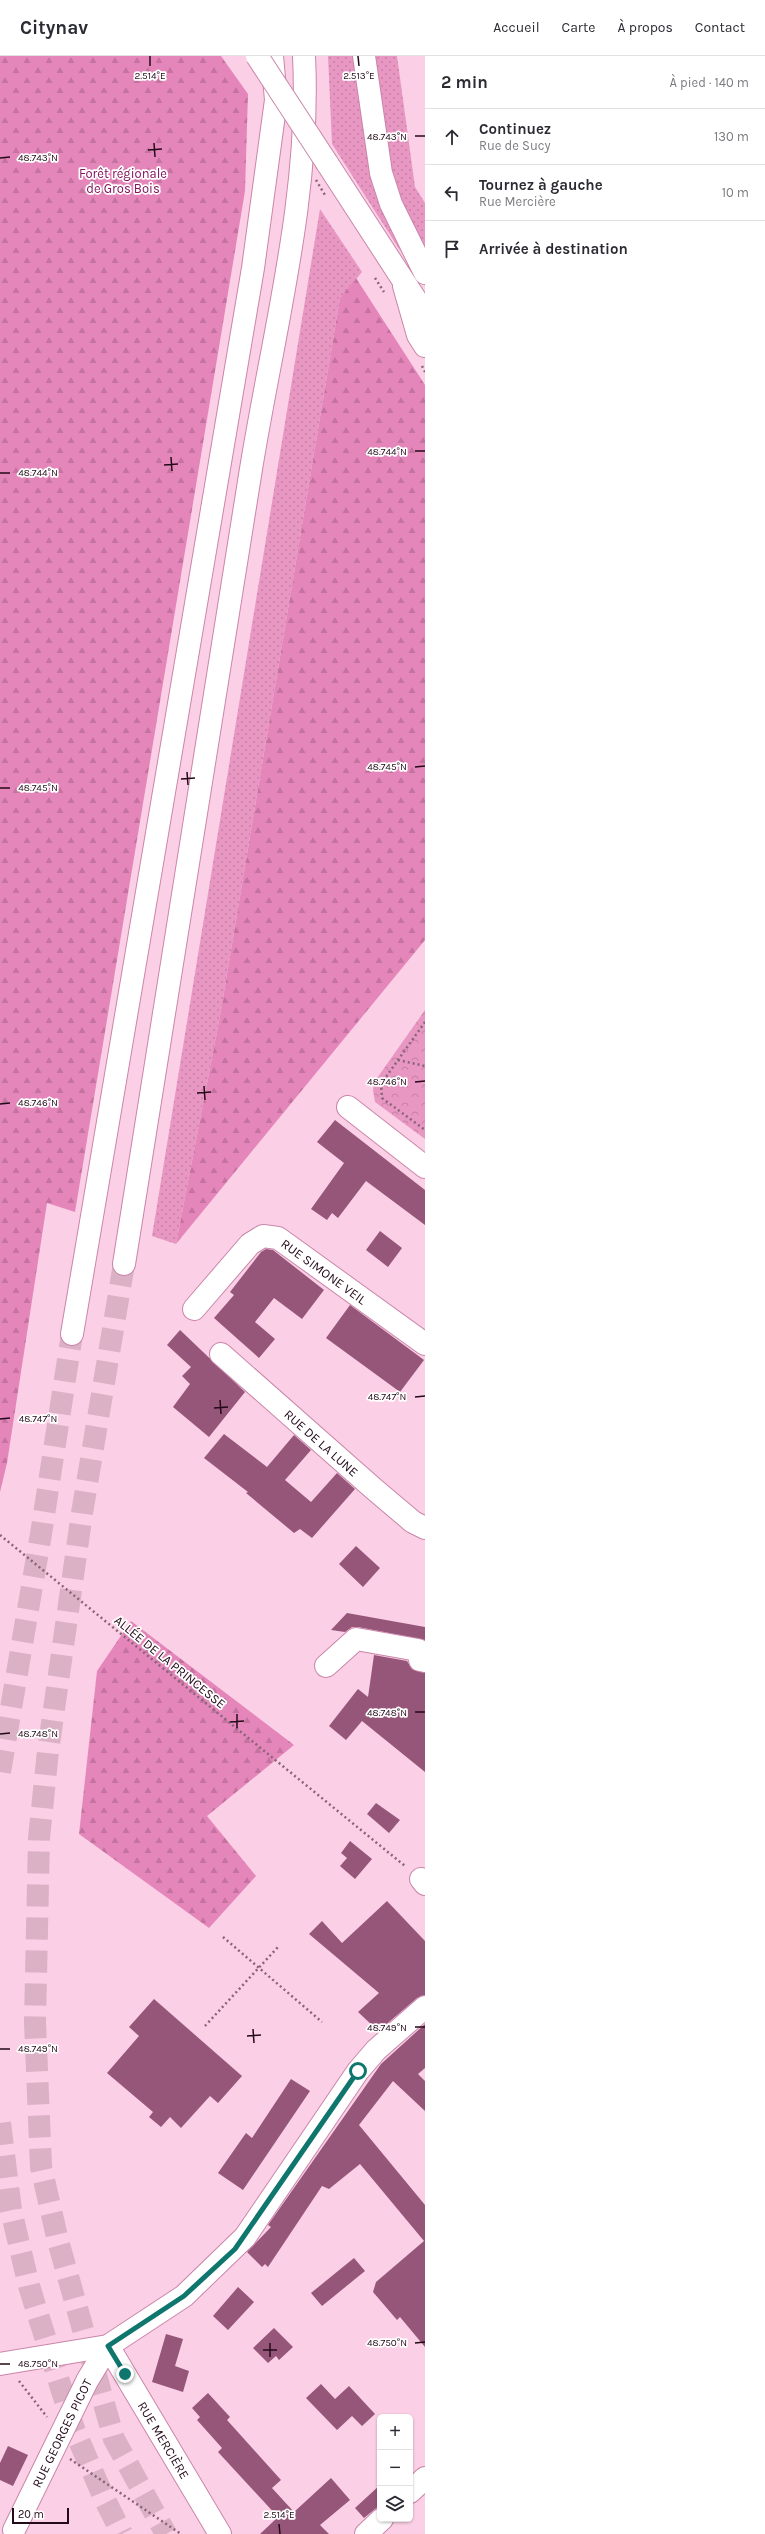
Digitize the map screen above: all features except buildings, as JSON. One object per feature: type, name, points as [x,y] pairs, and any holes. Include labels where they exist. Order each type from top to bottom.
[{"type":"main road","points":[[257,56],[425,314]]},
{"type":"main road","points":[[72,1334],[254,268],[276,100],[272,56]]},
{"type":"main road","points":[[124,1264],[251,468],[277,326],[301,175],[304,56]]},
{"type":"main road","points":[[364,56],[382,173],[391,204],[425,273]]},
{"type":"main road","points":[[402,279],[418,335],[421,352]]},
{"type":"main road","points":[[348,1107],[425,1167]]},
{"type":"main road","name":"RUE SIMONE VEIL","points":[[194,1309],[250,1244],[263,1236],[278,1238],[425,1344]]},
{"type":"main road","name":"RUE DE LA LUNE","points":[[221,1354],[380,1494],[413,1522],[425,1528]]},
{"type":"main road","points":[[326,1666],[356,1639],[418,1650],[420,1660],[425,1661]]},
{"type":"main road","points":[[8,2363],[108,2346],[184,2296],[235,2249],[358,2071],[376,2050],[425,2007]]},
{"type":"main road","name":"RUE GEORGES PICOT","points":[[11,2530],[87,2381],[108,2346]]},
{"type":"main road","name":"RUE MERCIÈRE","points":[[108,2346],[220,2534]]},
{"type":"main road","points":[[413,2489],[425,2478]]},
{"type":"main road","points":[[366,2534],[379,2522]]},
{"type":"path","points":[[325,195],[329,202]]},
{"type":"path","points":[[374,276],[386,296]]},
{"type":"path","points":[[421,352],[425,372]]},
{"type":"path","points":[[425,1022],[381,1084],[382,1098],[425,1130]]},
{"type":"path","points":[[398,1060],[425,1066]]},
{"type":"path","name":"ALLÉE DE LA PRINCESSE","points":[[0,1535],[423,1881]]},
{"type":"path","points":[[223,1937],[322,2022]]},
{"type":"path","points":[[205,2026],[278,1947]]},
{"type":"path","points":[[8,2363],[57,2442],[181,2534]]},
{"type":"green space","name":"Forêt régionale de Gros Bois","points":[[0,56],[221,56],[248,94],[245,191],[75,1212],[47,1203],[7,1463],[0,1492]]},
{"type":"green space","points":[[328,56],[353,56],[363,127],[376,188],[401,252],[332,144]]},
{"type":"green space","points":[[375,56],[397,56],[415,187],[425,203],[425,259],[393,186]]},
{"type":"green space","points":[[320,209],[362,272],[340,298],[220,1016],[176,1244],[152,1236]]},
{"type":"green space","points":[[356,278],[425,385],[425,940],[176,1244],[220,1016],[340,298]]},
{"type":"green space","points":[[425,1010],[425,1139],[375,1102],[373,1090],[375,1081]]},
{"type":"green space","points":[[131,1621],[294,1745],[207,1816],[256,1876],[209,1928],[79,1834],[97,1671]]},
{"type":"tunnel","points":[[124,1264],[82,1513],[48,1751],[39,1838],[35,2022],[41,2167],[58,2241],[114,2439],[166,2534]]},
{"type":"tunnel","points":[[0,1772],[41,1534],[72,1334]]},
{"type":"tunnel","points":[[0,2123],[11,2210],[29,2286],[74,2429],[104,2498],[122,2534]]},
{"type":"route","points":[[125,2374],[108,2346],[184,2296],[210,2274],[235,2249],[245,2237],[358,2071]]}]
